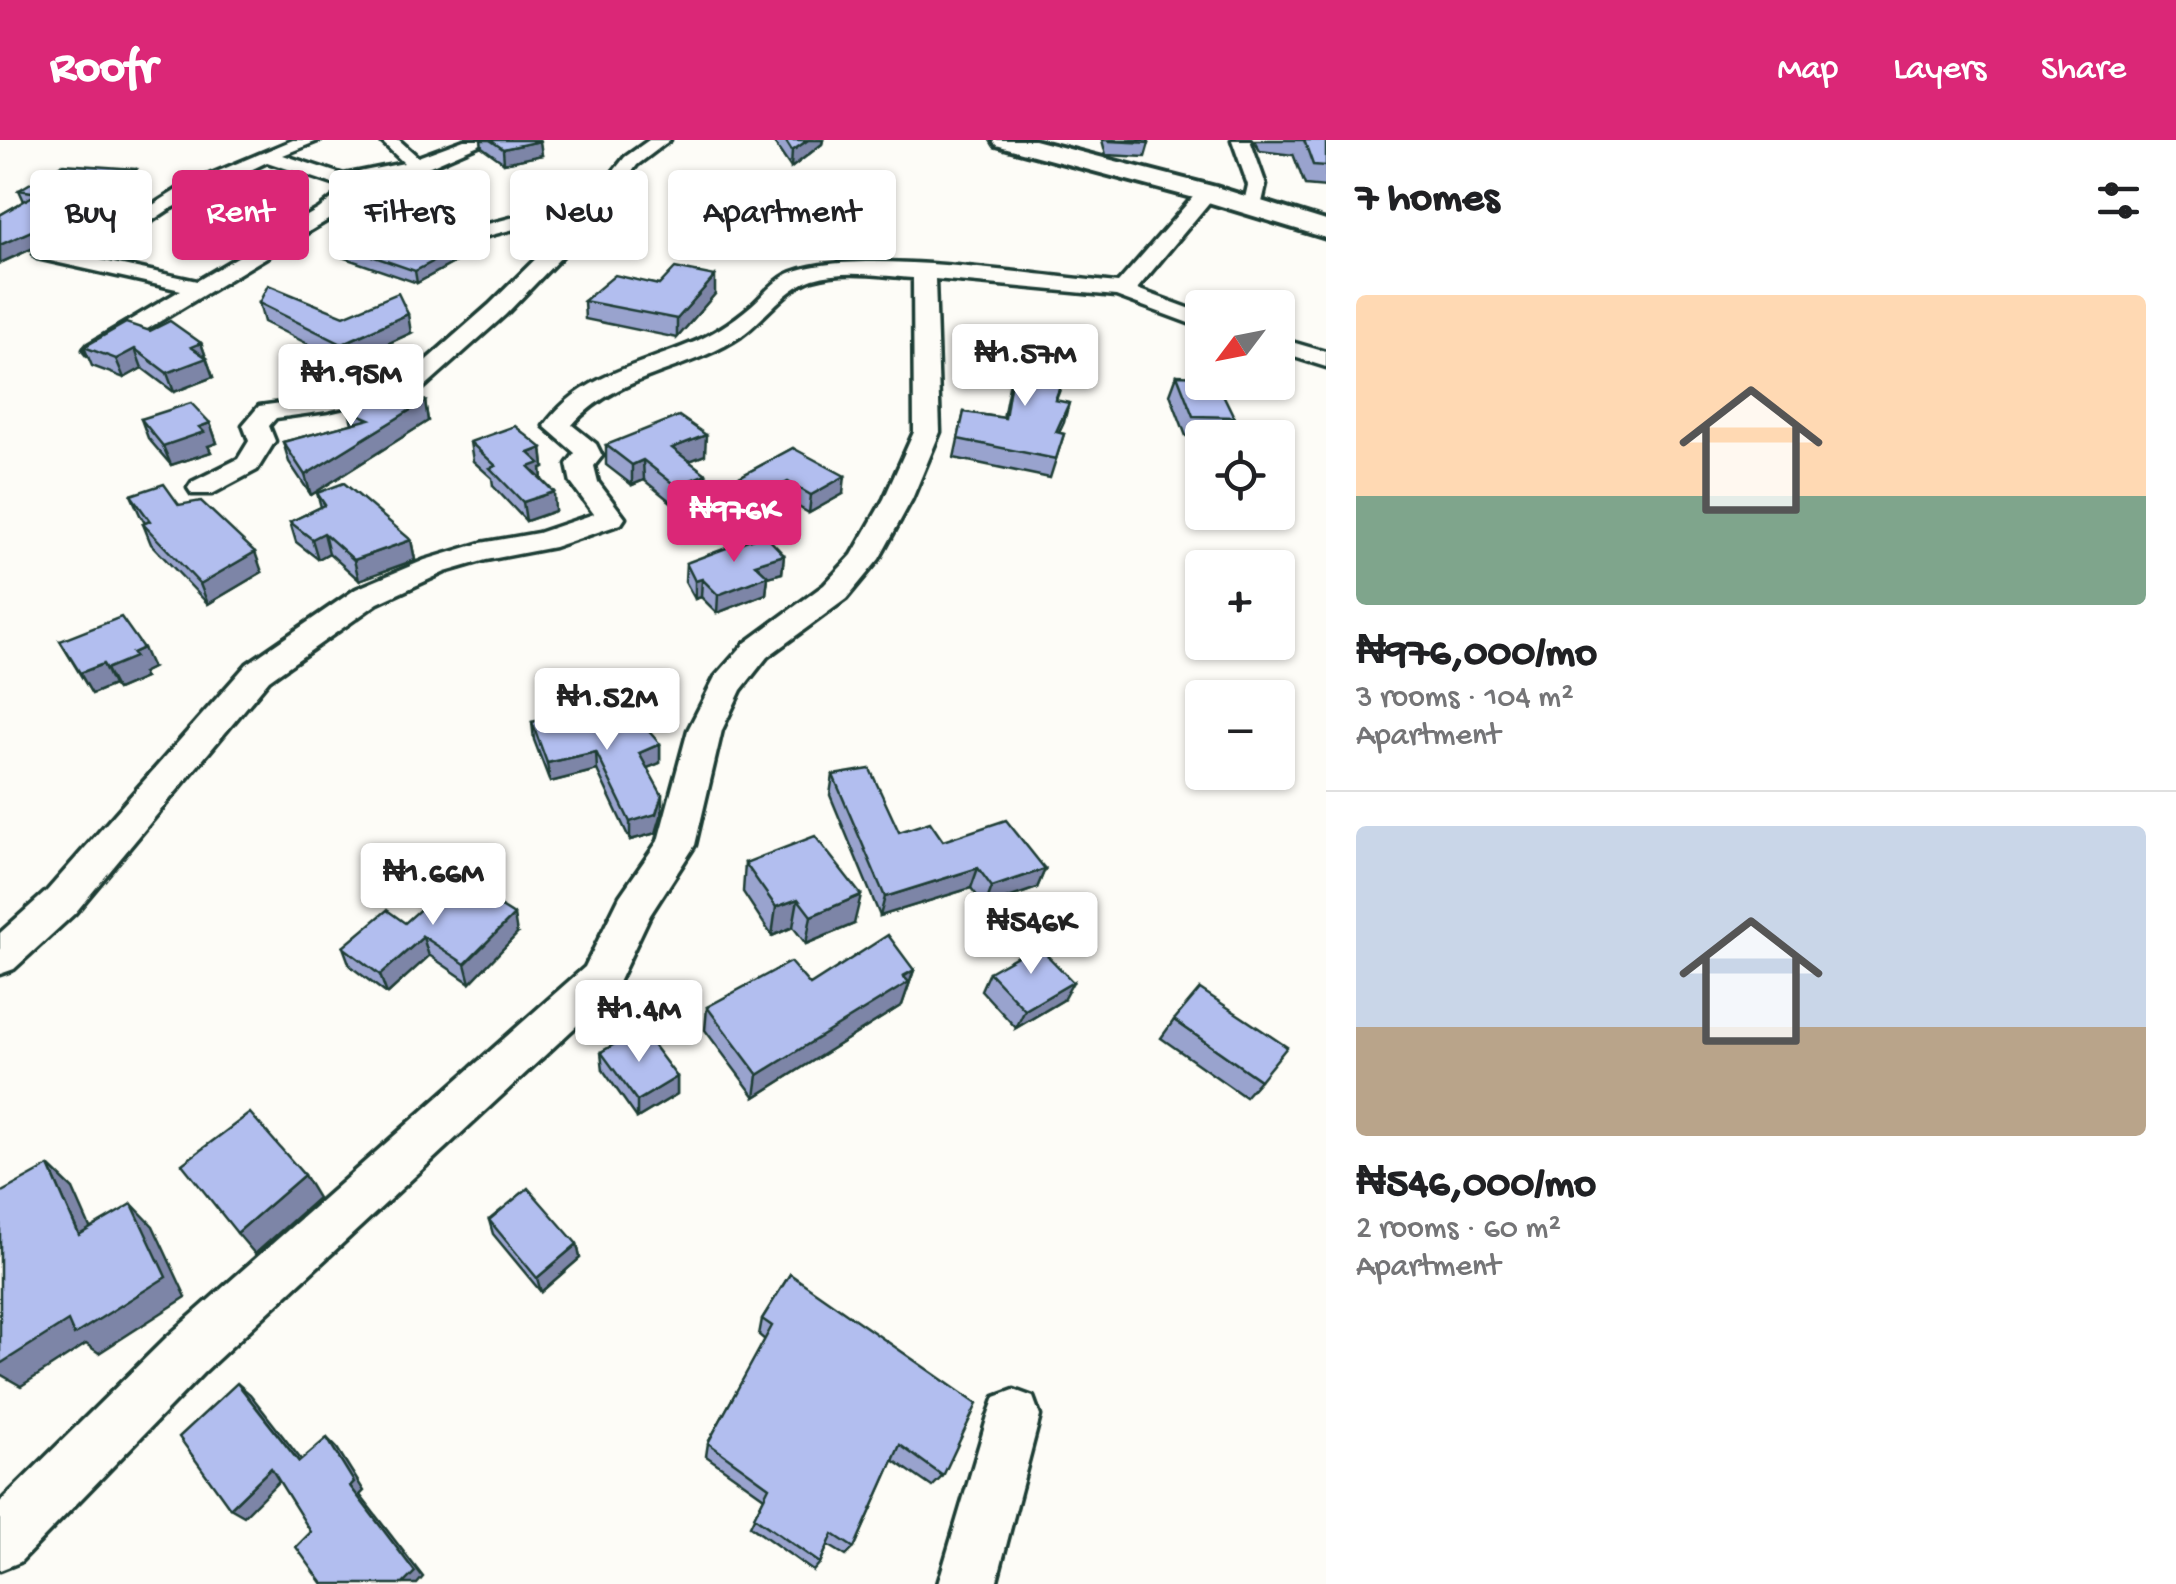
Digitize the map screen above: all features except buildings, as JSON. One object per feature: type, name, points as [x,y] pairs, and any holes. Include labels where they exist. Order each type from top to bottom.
[{"type":"main road","points":[[1005,140],[1207,193],[1326,230]]},
{"type":"street","points":[[79,262],[152,210],[311,140]]},
{"type":"street","points":[[390,140],[416,164]]},
{"type":"street","points":[[408,170],[481,140]]},
{"type":"street","points":[[626,170],[631,161],[660,140]]},
{"type":"street","points":[[1241,140],[1256,185],[1254,207]]},
{"type":"street","points":[[268,156],[329,176]]},
{"type":"street","points":[[1119,290],[1126,288],[1207,193]]},
{"type":"street","points":[[96,350],[329,211]]},
{"type":"street","points":[[70,260],[202,288]]},
{"type":"street","points":[[202,488],[248,464],[262,442],[256,425],[268,411],[326,404],[413,384],[546,260]]},
{"type":"street","points":[[0,957],[61,902],[258,672],[368,596],[418,573],[480,552],[544,541],[611,518],[585,483],[580,464],[588,456],[587,450],[556,426],[580,400],[611,378],[722,339],[802,275],[820,269],[924,272],[1119,290],[1185,315]]},
{"type":"street","points":[[0,1542],[185,1355],[600,979],[634,907],[676,845],[705,730],[726,685],[756,650],[835,592],[864,559],[898,499],[927,432],[924,272]]},
{"type":"street","points":[[1295,350],[1326,360]]},
{"type":"street","points":[[968,1584],[1014,1416]]}]
